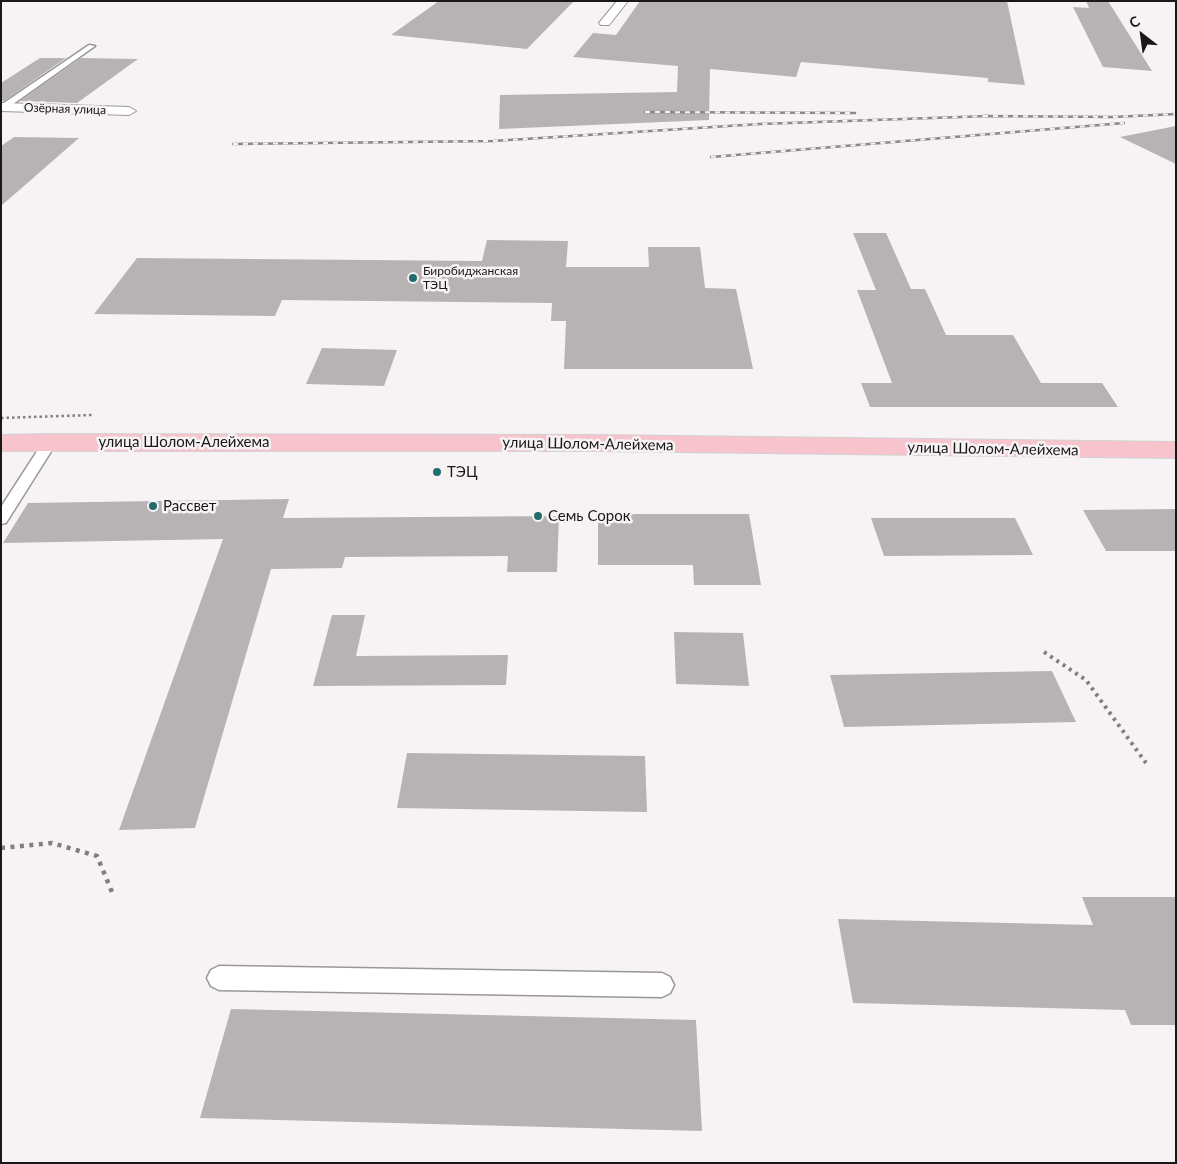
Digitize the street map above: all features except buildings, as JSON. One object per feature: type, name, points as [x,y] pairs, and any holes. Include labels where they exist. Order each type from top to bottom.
[{"type":"main road","name":"улица Шолом-Алейхема","points":[[1,444],[50,442],[595,443],[1176,450]]},
{"type":"street","points":[[605,23],[623,1]]},
{"type":"street","name":"Озёрная улица","points":[[4,108],[129,111]]},
{"type":"lane","points":[[4,108],[91,46]]},
{"type":"lane","points":[[1,519],[50,442]]},
{"type":"lane","points":[[219,978],[662,985]]},
{"type":"path","points":[[1,418],[92,415]]},
{"type":"path","points":[[1044,652],[1086,680],[1146,763]]},
{"type":"path","points":[[1,848],[52,844],[97,856],[114,897]]},
{"type":"railway","points":[[645,112],[855,113]]},
{"type":"railway","points":[[988,116],[1113,117],[1176,114]]},
{"type":"railway","points":[[983,116],[988,116]]},
{"type":"railway","points":[[233,144],[493,141],[760,124],[988,116]]},
{"type":"railway","points":[[711,157],[1124,123]]},
{"type":"place","name":"Биробиджанская ТЭЦ","points":[[413,278]]},
{"type":"place","name":"ТЭЦ","points":[[437,472]]},
{"type":"place","name":"Рассвет","points":[[153,506]]},
{"type":"place","name":"Семь Сорок","points":[[538,516]]}]
